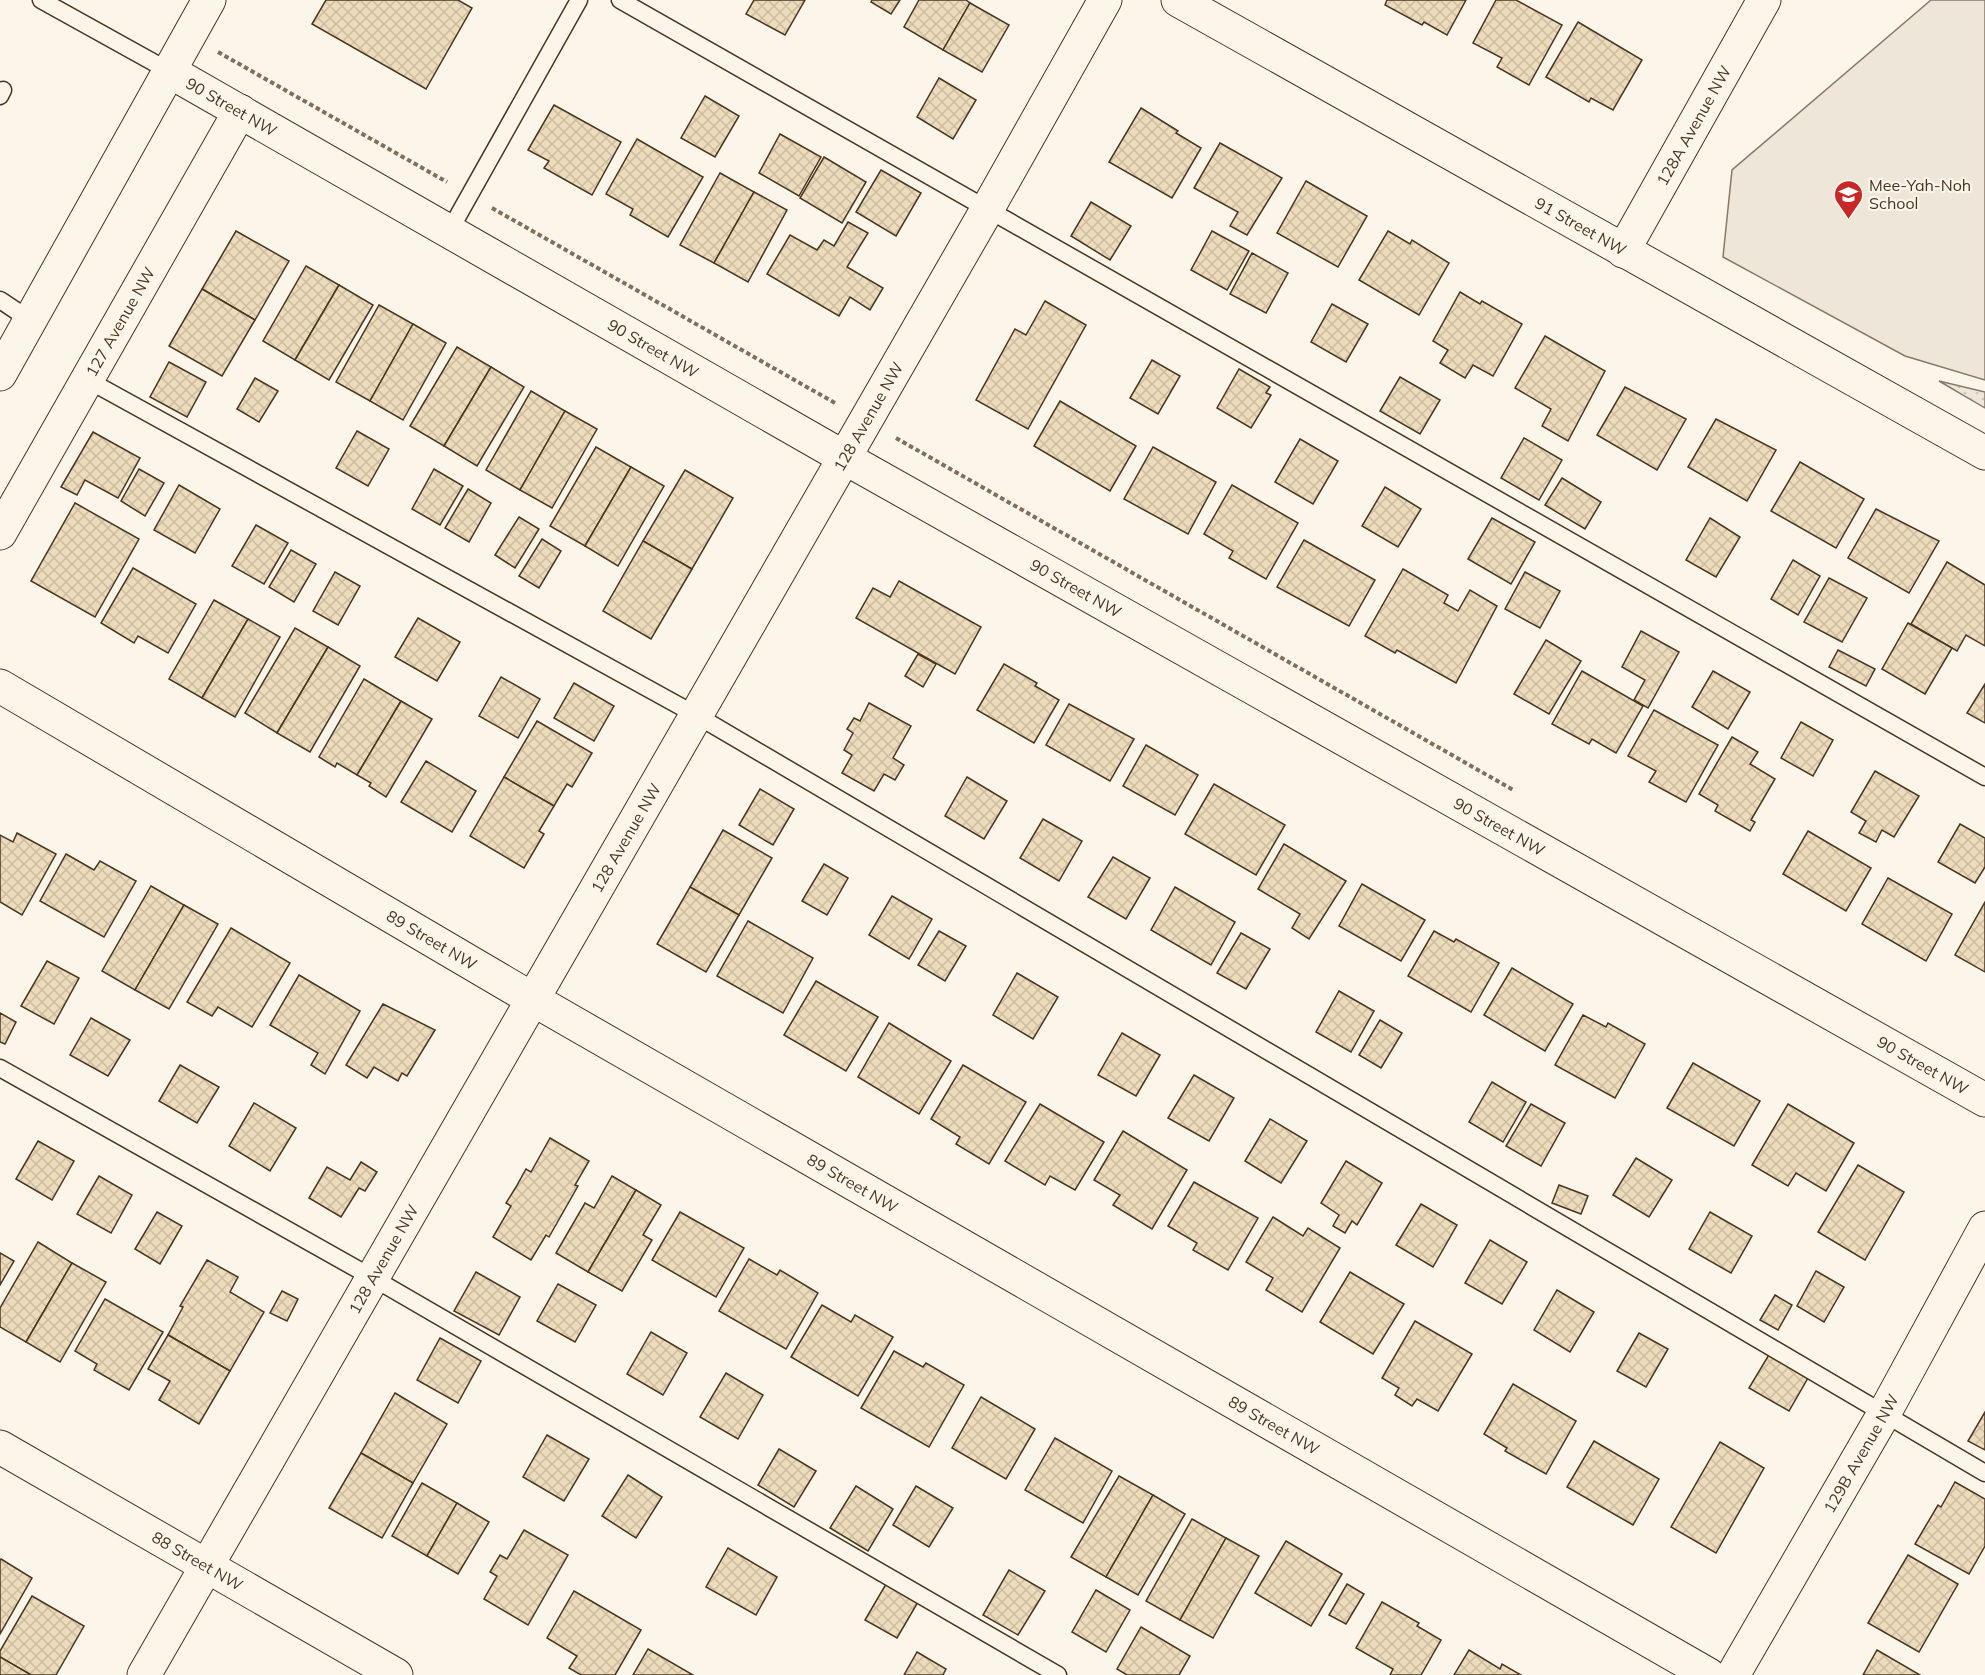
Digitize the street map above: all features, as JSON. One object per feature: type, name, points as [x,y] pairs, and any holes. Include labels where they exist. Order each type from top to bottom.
[{"type":"street","points":[[0,374],[209,0]]},
{"type":"street","name":"128 Avenue NW","points":[[144,1675],[845,458],[1105,0]]},
{"type":"street","name":"91 Street NW","points":[[1178,0],[1985,453]]},
{"type":"street","name":"128A Avenue NW","points":[[1623,251],[1764,0]]},
{"type":"street","name":"90 Street NW","points":[[169,71],[845,458],[1985,1100]]},
{"type":"street","name":"127 Avenue NW","points":[[0,533],[240,111]]},
{"type":"street","name":"89 Street NW","points":[[0,686],[534,1000],[1709,1675]]},
{"type":"street","name":"129B Avenue NW","points":[[1733,1675],[1885,1412],[1985,1227]]},
{"type":"street","name":"88 Street NW","points":[[0,1447],[396,1675]]},
{"type":"lane","points":[[41,0],[169,71]]},
{"type":"lane","points":[[450,230],[579,0]]},
{"type":"lane","points":[[620,0],[1985,777]]},
{"type":"lane","points":[[0,300],[30,320]]},
{"type":"lane","points":[[86,379],[696,715],[1885,1412],[1985,1473]]},
{"type":"lane","points":[[0,1068],[373,1278],[1058,1675]]},
{"type":"path","points":[[212,48],[1519,793]]},
{"type":"shaded area","name":"Mee-Yah-Noh School","points":[[1931,0],[1985,0],[1985,380],[1905,356],[1723,257],[1732,170]]},
{"type":"shaded area","points":[[1939,381],[1985,392],[1985,408]]},
{"type":"building","points":[[326,0],[458,0],[472,8],[426,89],[312,24]]},
{"type":"building","points":[[754,0],[805,0],[785,35],[746,14]]},
{"type":"building","points":[[872,0],[900,0],[891,14],[871,2]]},
{"type":"building","points":[[919,0],[966,0],[970,3],[943,50],[904,27]]},
{"type":"building","points":[[1387,0],[1466,0],[1447,35],[1424,22],[1422,25],[1385,5]]},
{"type":"building","points":[[1496,0],[1516,0],[1562,25],[1529,85],[1497,67],[1502,58],[1473,43]]},
{"type":"building","points":[[970,3],[1009,25],[982,72],[943,50]]},
{"type":"building","points":[[1578,22],[1642,60],[1613,110],[1591,98],[1589,102],[1546,77]]},
{"type":"building","points":[[939,78],[976,100],[953,139],[917,117]]},
{"type":"building","points":[[705,96],[739,116],[715,157],[681,138]]},
{"type":"building","points":[[554,105],[621,142],[592,195],[544,168],[549,161],[528,150]]},
{"type":"building","points":[[1141,108],[1201,148],[1172,198],[1109,162]]},
{"type":"building","points":[[780,134],[821,157],[799,196],[759,173]]},
{"type":"building","points":[[637,139],[703,177],[668,237],[630,215],[633,209],[606,194]]},
{"type":"building","points":[[1220,143],[1282,178],[1247,235],[1230,226],[1238,212],[1194,188]]},
{"type":"building","points":[[824,157],[866,182],[842,223],[800,198]]},
{"type":"building","points":[[881,170],[921,193],[896,236],[856,212]]},
{"type":"building","points":[[720,173],[754,192],[714,263],[680,245]]},
{"type":"building","points":[[1306,181],[1367,216],[1338,267],[1277,233]]},
{"type":"building","points":[[754,192],[787,210],[748,282],[714,263]]},
{"type":"building","points":[[1091,202],[1131,226],[1110,260],[1071,236]]},
{"type":"building","points":[[848,222],[868,233],[847,267],[883,288],[870,310],[850,297],[839,316],[767,274],[790,235],[817,250],[824,240],[834,246]]},
{"type":"building","points":[[236,231],[289,261],[255,320],[202,289]]},
{"type":"building","points":[[1212,231],[1249,251],[1227,290],[1191,270]]},
{"type":"building","points":[[1388,231],[1410,244],[1412,240],[1449,263],[1419,315],[1359,280]]},
{"type":"building","points":[[1252,253],[1288,273],[1266,313],[1230,294]]},
{"type":"building","points":[[306,266],[339,285],[295,360],[263,341]]},
{"type":"building","points":[[339,285],[373,305],[329,380],[295,360]]},
{"type":"building","points":[[202,289],[255,320],[222,376],[169,346]]},
{"type":"building","points":[[1460,292],[1480,304],[1482,301],[1522,324],[1493,376],[1473,365],[1465,378],[1440,363],[1448,350],[1433,341]]},
{"type":"building","points":[[1045,301],[1086,325],[1028,429],[976,400],[1015,329],[1026,335]]},
{"type":"building","points":[[1332,304],[1368,324],[1346,362],[1311,342]]},
{"type":"building","points":[[379,305],[413,324],[370,401],[336,382]]},
{"type":"building","points":[[413,324],[446,343],[403,420],[370,401]]},
{"type":"building","points":[[1545,336],[1605,371],[1568,441],[1542,426],[1551,409],[1515,388]]},
{"type":"building","points":[[457,347],[491,367],[444,446],[410,426]]},
{"type":"building","points":[[1152,360],[1180,376],[1158,414],[1130,398]]},
{"type":"building","points":[[169,362],[206,382],[187,417],[150,397]]},
{"type":"building","points":[[491,367],[524,387],[477,466],[444,446]]},
{"type":"building","points":[[1239,369],[1270,387],[1266,393],[1271,395],[1251,428],[1217,408]]},
{"type":"building","points":[[1400,377],[1440,400],[1420,434],[1380,411]]},
{"type":"building","points":[[255,378],[278,391],[259,422],[237,409]]},
{"type":"building","points":[[1625,387],[1686,419],[1657,470],[1597,435]]},
{"type":"building","points":[[531,391],[565,411],[520,490],[486,470]]},
{"type":"building","points":[[1060,401],[1136,446],[1110,491],[1034,446]]},
{"type":"building","points":[[565,411],[597,429],[552,508],[520,490]]},
{"type":"building","points":[[1716,419],[1776,450],[1747,501],[1688,467]]},
{"type":"building","points":[[357,431],[389,449],[368,486],[336,468]]},
{"type":"building","points":[[93,432],[140,458],[118,498],[85,480],[77,495],[61,487]]},
{"type":"building","points":[[1524,438],[1562,460],[1539,500],[1501,478]]},
{"type":"building","points":[[1300,439],[1338,461],[1313,504],[1275,482]]},
{"type":"building","points":[[596,447],[631,467],[585,546],[550,526]]},
{"type":"building","points":[[1153,447],[1216,482],[1188,534],[1124,499]]},
{"type":"building","points":[[1800,462],[1864,499],[1836,548],[1771,511]]},
{"type":"building","points":[[631,467],[664,486],[618,566],[585,546]]},
{"type":"building","points":[[139,469],[164,483],[145,516],[121,501]]},
{"type":"building","points":[[434,469],[463,486],[440,525],[412,509]]},
{"type":"building","points":[[685,470],[733,498],[692,569],[643,541]]},
{"type":"building","points":[[1562,478],[1601,502],[1585,529],[1545,505]]},
{"type":"building","points":[[179,485],[220,509],[195,553],[154,530]]},
{"type":"building","points":[[1232,485],[1298,523],[1266,579],[1229,558],[1233,551],[1204,534]]},
{"type":"building","points":[[1385,487],[1421,509],[1398,547],[1362,526]]},
{"type":"building","points":[[468,489],[491,503],[469,542],[445,528]]},
{"type":"building","points":[[75,503],[139,539],[95,617],[31,581]]},
{"type":"building","points":[[1876,509],[1939,541],[1909,593],[1848,558]]},
{"type":"building","points":[[519,517],[539,529],[515,568],[495,555]]},
{"type":"building","points":[[1492,518],[1535,542],[1511,584],[1468,559]]},
{"type":"building","points":[[1710,518],[1740,537],[1716,577],[1686,560]]},
{"type":"building","points":[[256,525],[288,543],[264,584],[232,566]]},
{"type":"building","points":[[542,539],[561,551],[539,588],[519,576]]},
{"type":"building","points":[[1304,540],[1375,580],[1349,626],[1277,587]]},
{"type":"building","points":[[643,541],[692,569],[651,639],[603,611]]},
{"type":"building","points":[[291,550],[316,564],[294,602],[269,587]]},
{"type":"building","points":[[1793,560],[1820,576],[1798,615],[1771,599]]},
{"type":"building","points":[[1947,562],[1985,585],[1985,646],[1966,635],[1957,651],[1911,624]]},
{"type":"building","points":[[133,568],[196,604],[168,653],[138,636],[134,643],[101,623]]},
{"type":"building","points":[[1403,569],[1448,595],[1444,603],[1458,611],[1470,590],[1497,606],[1456,683],[1397,650],[1395,653],[1365,636]]},
{"type":"building","points":[[335,572],[360,586],[338,625],[313,611]]},
{"type":"building","points":[[1525,572],[1560,591],[1540,628],[1505,609]]},
{"type":"building","points":[[1829,578],[1867,598],[1842,642],[1804,622]]},
{"type":"building","points":[[899,581],[981,627],[955,674],[856,618],[873,588],[890,597]]},
{"type":"building","points":[[214,600],[248,619],[202,698],[169,679]]},
{"type":"building","points":[[418,618],[460,642],[437,681],[395,657]]},
{"type":"building","points":[[248,619],[280,637],[235,717],[202,698]]},
{"type":"building","points":[[1908,623],[1952,648],[1925,694],[1882,669]]},
{"type":"building","points":[[295,628],[328,647],[277,733],[245,713]]},
{"type":"building","points":[[1641,631],[1679,652],[1648,708],[1634,700],[1645,680],[1622,667]]},
{"type":"building","points":[[1546,640],[1581,661],[1549,714],[1514,694]]},
{"type":"building","points":[[328,647],[360,666],[310,752],[277,733]]},
{"type":"building","points":[[1838,650],[1875,669],[1866,686],[1829,667]]},
{"type":"building","points":[[918,654],[936,664],[923,687],[905,676]]},
{"type":"building","points":[[1004,664],[1037,683],[1035,686],[1059,700],[1034,743],[977,710]]},
{"type":"building","points":[[1582,671],[1643,706],[1616,753],[1592,739],[1589,744],[1552,724]]},
{"type":"building","points":[[1713,671],[1750,692],[1728,729],[1692,707]]},
{"type":"building","points":[[501,677],[540,699],[518,738],[479,716]]},
{"type":"building","points":[[364,679],[401,701],[357,775],[337,763],[335,767],[319,757]]},
{"type":"building","points":[[574,683],[614,706],[594,741],[554,718]]},
{"type":"building","points":[[1985,684],[1985,723],[1967,713]]},
{"type":"building","points":[[401,701],[432,719],[386,797],[369,786],[371,783],[357,775]]},
{"type":"building","points":[[869,703],[911,726],[893,758],[904,765],[895,780],[884,774],[874,791],[842,773],[852,755],[844,750],[853,733],[847,729],[854,718],[860,721]]},
{"type":"building","points":[[1069,704],[1134,739],[1110,781],[1046,745]]},
{"type":"building","points":[[1654,710],[1718,745],[1686,802],[1649,782],[1656,771],[1628,756]]},
{"type":"building","points":[[537,721],[592,753],[572,787],[567,784],[554,806],[504,777]]},
{"type":"building","points":[[1801,722],[1833,740],[1813,776],[1781,758]]},
{"type":"building","points":[[1732,737],[1758,752],[1750,764],[1775,779],[1751,820],[1755,822],[1750,831],[1715,811],[1718,805],[1699,794]]},
{"type":"building","points":[[1146,745],[1198,775],[1175,815],[1123,786]]},
{"type":"building","points":[[426,761],[476,791],[452,832],[401,802]]},
{"type":"building","points":[[1875,771],[1919,796],[1894,837],[1882,830],[1876,842],[1859,833],[1866,821],[1851,812]]},
{"type":"building","points":[[504,777],[554,806],[539,831],[544,834],[524,868],[470,836]]},
{"type":"building","points":[[967,777],[1007,801],[984,839],[945,816]]},
{"type":"building","points":[[1214,784],[1285,825],[1256,875],[1185,834]]},
{"type":"building","points":[[760,789],[794,809],[773,845],[739,825]]},
{"type":"building","points":[[1043,819],[1082,841],[1059,881],[1020,858]]},
{"type":"building","points":[[1960,824],[1985,838],[1985,867],[1975,883],[1938,862]]},
{"type":"building","points":[[723,830],[772,858],[739,915],[690,887]]},
{"type":"building","points":[[1808,831],[1871,868],[1846,911],[1783,874]]},
{"type":"building","points":[[17,833],[56,854],[22,915],[0,902],[0,835],[13,842]]},
{"type":"building","points":[[1284,844],[1346,881],[1309,939],[1292,928],[1300,914],[1258,889]]},
{"type":"building","points":[[66,854],[94,870],[100,861],[136,881],[104,937],[40,901]]},
{"type":"building","points":[[1113,857],[1150,878],[1126,919],[1088,897]]},
{"type":"building","points":[[824,864],[848,878],[827,915],[802,901]]},
{"type":"building","points":[[1888,878],[1952,914],[1926,961],[1862,924]]},
{"type":"building","points":[[1362,884],[1425,920],[1401,961],[1339,926]]},
{"type":"building","points":[[151,886],[184,905],[135,990],[102,971]]},
{"type":"building","points":[[690,887],[739,915],[706,972],[657,944]]},
{"type":"building","points":[[1175,887],[1235,922],[1211,965],[1151,930]]},
{"type":"building","points":[[892,896],[932,919],[909,959],[869,935]]},
{"type":"building","points":[[1985,902],[1985,972],[1955,955]]},
{"type":"building","points":[[184,905],[218,924],[169,1009],[135,990]]},
{"type":"building","points":[[748,921],[813,958],[783,1013],[717,976]]},
{"type":"building","points":[[231,928],[290,963],[252,1027],[218,1007],[212,1016],[187,1002]]},
{"type":"building","points":[[939,931],[966,946],[945,981],[918,965]]},
{"type":"building","points":[[1434,931],[1454,942],[1456,939],[1499,963],[1471,1012],[1408,976]]},
{"type":"building","points":[[1241,933],[1270,949],[1246,989],[1217,973]]},
{"type":"building","points":[[47,961],[79,978],[54,1024],[21,1006]]},
{"type":"building","points":[[1512,968],[1573,1004],[1545,1051],[1484,1015]]},
{"type":"building","points":[[1017,973],[1058,997],[1033,1039],[993,1015]]},
{"type":"building","points":[[299,975],[360,1011],[325,1074],[311,1065],[318,1053],[270,1025]]},
{"type":"building","points":[[816,981],[878,1017],[846,1071],[784,1035]]},
{"type":"building","points":[[1339,991],[1374,1011],[1351,1052],[1316,1032]]},
{"type":"building","points":[[383,1004],[435,1030],[407,1076],[402,1073],[398,1081],[374,1067],[367,1078],[346,1065]]},
{"type":"building","points":[[0,1013],[16,1022],[5,1044],[0,1042]]},
{"type":"building","points":[[1583,1015],[1606,1027],[1608,1023],[1645,1044],[1615,1098],[1555,1065]]},
{"type":"building","points":[[91,1018],[130,1040],[108,1076],[70,1055]]},
{"type":"building","points":[[1380,1020],[1402,1033],[1381,1068],[1359,1055]]},
{"type":"building","points":[[889,1023],[951,1061],[919,1114],[858,1077]]},
{"type":"building","points":[[1122,1033],[1160,1055],[1136,1096],[1098,1075]]},
{"type":"building","points":[[1693,1063],[1760,1101],[1734,1146],[1667,1108]]},
{"type":"building","points":[[180,1065],[219,1087],[197,1123],[159,1101]]},
{"type":"building","points":[[963,1065],[1026,1102],[989,1164],[956,1144],[960,1137],[931,1119]]},
{"type":"building","points":[[1194,1075],[1234,1098],[1209,1141],[1168,1118]]},
{"type":"building","points":[[1492,1082],[1526,1102],[1503,1142],[1469,1122]]},
{"type":"building","points":[[254,1103],[296,1128],[270,1171],[229,1146]]},
{"type":"building","points":[[1040,1104],[1104,1142],[1075,1190],[1050,1176],[1045,1185],[1005,1161]]},
{"type":"building","points":[[1531,1104],[1565,1123],[1541,1166],[1506,1146]]},
{"type":"building","points":[[1788,1104],[1854,1143],[1826,1191],[1796,1173],[1788,1186],[1752,1165]]},
{"type":"building","points":[[1270,1119],[1307,1141],[1281,1183],[1245,1161]]},
{"type":"building","points":[[1123,1131],[1187,1170],[1152,1229],[1113,1205],[1120,1195],[1094,1180]]},
{"type":"building","points":[[550,1138],[589,1161],[575,1185],[578,1186],[549,1237],[546,1235],[531,1260],[493,1237],[511,1206],[506,1203],[526,1169],[531,1172]]},
{"type":"building","points":[[38,1141],[74,1161],[52,1200],[16,1179]]},
{"type":"building","points":[[1636,1158],[1672,1180],[1649,1217],[1613,1195]]},
{"type":"building","points":[[1346,1161],[1382,1183],[1357,1225],[1352,1221],[1345,1233],[1333,1226],[1339,1215],[1321,1203]]},
{"type":"building","points":[[361,1162],[377,1172],[365,1191],[359,1188],[341,1217],[309,1198],[327,1167],[350,1180]]},
{"type":"building","points":[[1858,1165],[1904,1192],[1865,1260],[1818,1232]]},
{"type":"building","points":[[99,1176],[132,1195],[111,1233],[77,1214]]},
{"type":"building","points":[[612,1176],[636,1190],[588,1272],[556,1253],[585,1203],[594,1208]]},
{"type":"building","points":[[1194,1182],[1258,1218],[1228,1270],[1193,1250],[1197,1243],[1168,1226]]},
{"type":"building","points":[[1559,1185],[1588,1196],[1581,1214],[1552,1203]]},
{"type":"building","points":[[636,1190],[661,1205],[643,1235],[652,1240],[622,1291],[588,1272]]},
{"type":"building","points":[[1421,1204],[1457,1225],[1433,1267],[1396,1245]]},
{"type":"building","points":[[157,1212],[182,1226],[160,1264],[135,1249]]},
{"type":"building","points":[[680,1212],[744,1248],[716,1297],[652,1260]]},
{"type":"building","points":[[1710,1212],[1752,1236],[1731,1273],[1689,1249]]},
{"type":"building","points":[[1273,1217],[1303,1236],[1308,1228],[1340,1248],[1302,1312],[1266,1290],[1273,1278],[1246,1262]]},
{"type":"building","points":[[1490,1240],[1527,1262],[1502,1304],[1465,1283]]},
{"type":"building","points":[[38,1242],[72,1263],[26,1342],[0,1327],[0,1308]]},
{"type":"building","points":[[0,1253],[14,1261],[0,1285]]},
{"type":"building","points":[[749,1259],[777,1275],[780,1270],[818,1293],[786,1349],[719,1311]]},
{"type":"building","points":[[207,1260],[238,1277],[230,1292],[264,1312],[230,1371],[168,1335],[183,1307],[180,1306]]},
{"type":"building","points":[[72,1263],[106,1282],[60,1362],[26,1342]]},
{"type":"building","points":[[1816,1271],[1844,1287],[1824,1322],[1797,1306]]},
{"type":"building","points":[[476,1272],[520,1297],[499,1335],[454,1311]]},
{"type":"building","points":[[1350,1272],[1404,1304],[1373,1354],[1320,1322]]},
{"type":"building","points":[[558,1284],[596,1305],[575,1342],[537,1321]]},
{"type":"building","points":[[1557,1290],[1594,1312],[1570,1352],[1534,1330]]},
{"type":"building","points":[[282,1291],[298,1299],[287,1321],[270,1313]]},
{"type":"building","points":[[1775,1295],[1792,1305],[1778,1330],[1760,1320]]},
{"type":"building","points":[[105,1299],[163,1332],[129,1390],[94,1370],[97,1364],[75,1351]]},
{"type":"building","points":[[822,1305],[851,1322],[855,1315],[893,1337],[858,1396],[791,1357]]},
{"type":"building","points":[[1415,1321],[1472,1354],[1438,1411],[1417,1399],[1412,1406],[1395,1395],[1399,1388],[1382,1378]]},
{"type":"building","points":[[651,1332],[687,1353],[663,1395],[627,1374]]},
{"type":"building","points":[[1639,1333],[1668,1349],[1646,1387],[1617,1371]]},
{"type":"building","points":[[168,1335],[230,1371],[199,1424],[159,1400],[170,1381],[148,1369]]},
{"type":"building","points":[[440,1338],[481,1361],[458,1403],[417,1380]]},
{"type":"building","points":[[1773,1348],[1812,1371],[1789,1411],[1749,1388]]},
{"type":"building","points":[[894,1351],[923,1367],[926,1363],[964,1385],[929,1447],[861,1408]]},
{"type":"building","points":[[726,1373],[763,1395],[738,1439],[700,1417]]},
{"type":"building","points":[[1513,1384],[1576,1421],[1546,1474],[1505,1451],[1507,1448],[1484,1434]]},
{"type":"building","points":[[395,1393],[447,1424],[413,1483],[361,1453]]},
{"type":"building","points":[[981,1397],[1035,1429],[1006,1479],[952,1448]]},
{"type":"building","points":[[1985,1412],[1985,1450],[1968,1441]]},
{"type":"building","points":[[547,1435],[589,1459],[564,1501],[523,1477]]},
{"type":"building","points":[[1055,1438],[1112,1471],[1083,1523],[1025,1490]]},
{"type":"building","points":[[1594,1441],[1659,1479],[1633,1525],[1567,1487]]},
{"type":"building","points":[[1720,1442],[1764,1468],[1716,1553],[1671,1527]]},
{"type":"building","points":[[779,1449],[816,1471],[794,1507],[758,1485]]},
{"type":"building","points":[[361,1453],[413,1483],[382,1538],[329,1508]]},
{"type":"building","points":[[628,1475],[662,1497],[636,1538],[602,1516]]},
{"type":"building","points":[[1119,1476],[1153,1495],[1106,1577],[1071,1557]]},
{"type":"building","points":[[1955,1482],[1985,1499],[1985,1546],[1969,1574],[1915,1544],[1938,1505],[1941,1507]]},
{"type":"building","points":[[422,1483],[457,1503],[427,1556],[392,1536]]},
{"type":"building","points":[[856,1486],[893,1509],[868,1551],[830,1528]]},
{"type":"building","points":[[916,1486],[953,1508],[929,1547],[893,1525]]},
{"type":"building","points":[[1153,1495],[1185,1514],[1138,1595],[1106,1577]]},
{"type":"building","points":[[457,1503],[489,1522],[458,1574],[427,1556]]},
{"type":"building","points":[[1192,1519],[1226,1538],[1180,1620],[1146,1601]]},
{"type":"building","points":[[524,1530],[568,1555],[528,1625],[484,1599],[497,1576],[490,1572],[500,1555],[507,1559]]},
{"type":"building","points":[[1226,1538],[1259,1556],[1213,1638],[1180,1620]]},
{"type":"building","points":[[1286,1541],[1342,1574],[1311,1626],[1255,1593]]},
{"type":"building","points":[[728,1548],[777,1577],[756,1615],[706,1587]]},
{"type":"building","points":[[1908,1555],[1958,1584],[1919,1652],[1868,1623]]},
{"type":"building","points":[[0,1560],[32,1578],[0,1634]]},
{"type":"building","points":[[1009,1570],[1045,1591],[1018,1635],[983,1615]]},
{"type":"building","points":[[886,1584],[918,1602],[897,1638],[865,1620]]},
{"type":"building","points":[[1347,1584],[1364,1594],[1346,1624],[1329,1615]]},
{"type":"building","points":[[1096,1590],[1130,1610],[1106,1652],[1072,1632]]},
{"type":"building","points":[[574,1591],[641,1630],[615,1675],[581,1675],[569,1668],[577,1656],[547,1638]]},
{"type":"building","points":[[32,1596],[84,1626],[56,1675],[31,1675],[0,1657],[0,1651]]},
{"type":"building","points":[[1382,1602],[1419,1623],[1417,1626],[1441,1640],[1421,1675],[1390,1675],[1393,1669],[1356,1648]]},
{"type":"building","points":[[1141,1627],[1190,1656],[1179,1675],[1127,1675],[1117,1669]]},
{"type":"building","points":[[648,1649],[693,1675],[633,1675]]},
{"type":"building","points":[[1469,1650],[1500,1669],[1502,1664],[1521,1675],[1454,1675]]},
{"type":"building","points":[[1877,1650],[1920,1675],[1863,1675]]},
{"type":"building","points":[[917,1652],[946,1669],[943,1675],[904,1675]]},
{"type":"building","points":[[0,1657],[31,1675],[0,1675]]},
{"type":"place","name":"Mee-Yah-Noh School","points":[[1848,220]]}]
